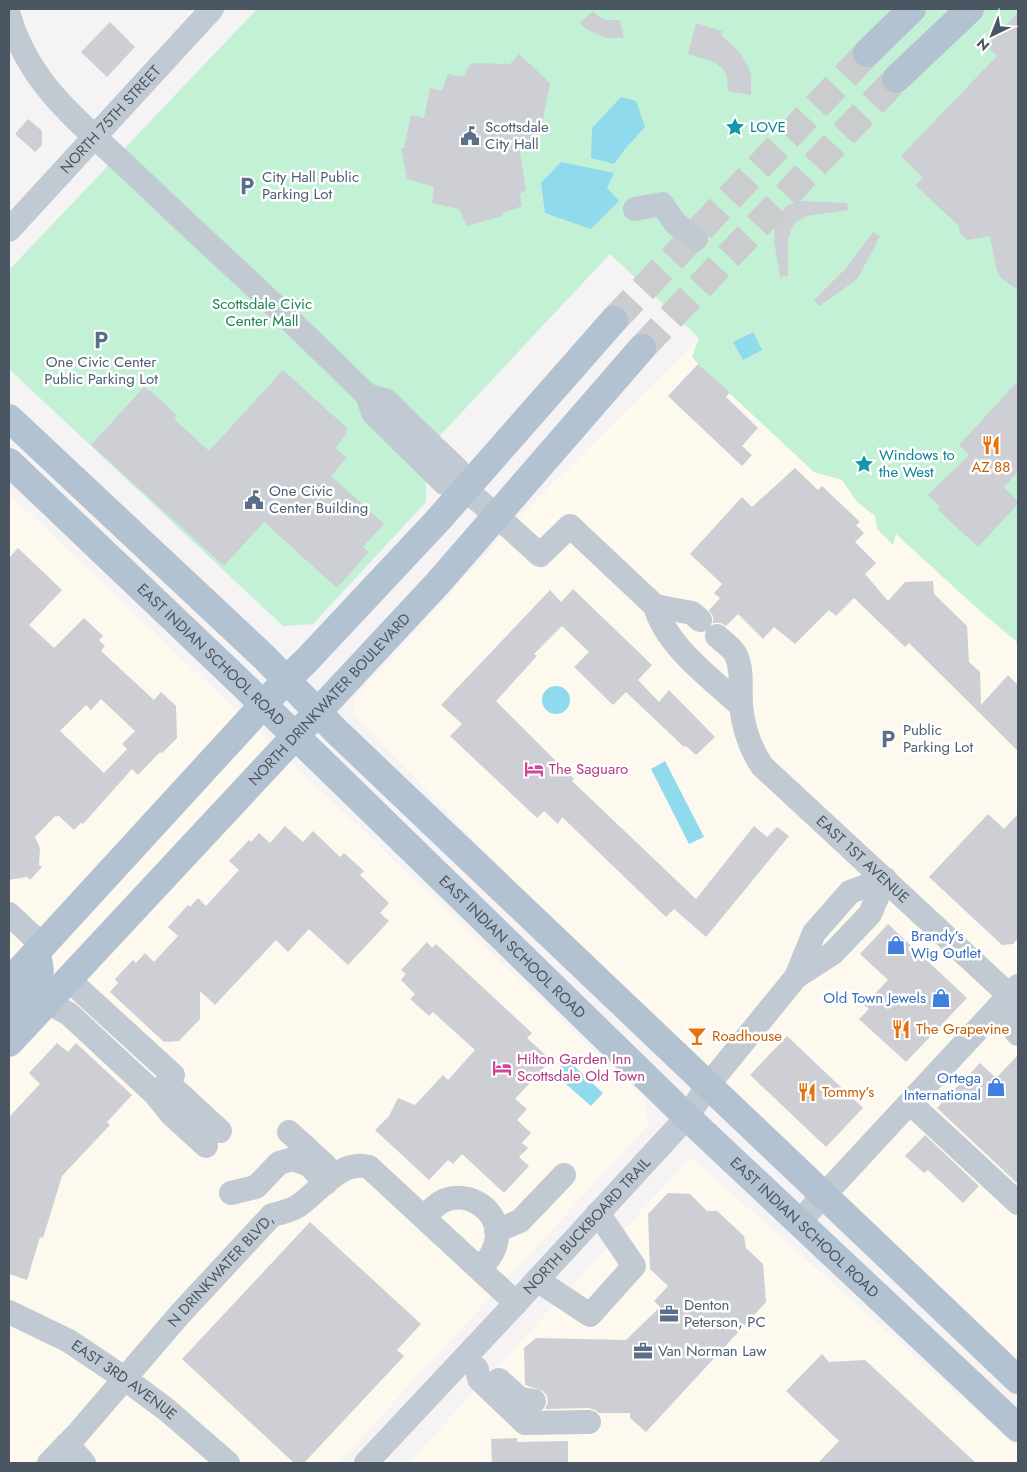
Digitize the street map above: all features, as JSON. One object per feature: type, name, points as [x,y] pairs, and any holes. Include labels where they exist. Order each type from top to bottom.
[{"type":"main road","points":[[867,53],[912,9]]},
{"type":"main road","points":[[896,79],[970,9]]},
{"type":"main road","points":[[9,982],[286,680],[365,599],[466,490],[614,320]]},
{"type":"main road","name":"NORTH DRINKWATER BOULEVARD","points":[[9,1043],[433,588],[498,516],[642,348]]},
{"type":"main road","points":[[9,418],[257,651],[337,732],[1018,1380]]},
{"type":"main road","name":"EAST INDIAN SCHOOL ROAD","points":[[9,462],[263,705],[687,1117],[1018,1428]]},
{"type":"main road","points":[[9,1016],[32,989],[39,976],[39,948]]},
{"type":"street","name":"NORTH 75TH STREET","points":[[9,230],[96,138],[212,9]]},
{"type":"street","points":[[9,15],[14,34],[29,65],[52,95],[269,299],[367,395],[386,401],[394,408],[457,469],[466,490],[498,516],[540,556],[570,526],[655,606],[659,619],[674,642],[741,706]]},
{"type":"street","points":[[635,209],[662,204],[675,223],[696,239]]},
{"type":"street","points":[[655,606],[692,613],[700,620]]},
{"type":"street","name":"EAST 1ST AVENUE","points":[[717,636],[735,653],[741,671],[741,706],[746,733],[762,766],[885,879],[1015,993]]},
{"type":"street","name":"NORTH BUCKBOARD TRAIL","points":[[366,1463],[471,1363],[516,1303],[687,1117],[709,1084],[796,977],[833,953],[870,914],[885,879]]},
{"type":"street","points":[[9,914],[39,948]]},
{"type":"street","points":[[47,1002],[69,1014],[155,1094],[172,1115],[217,1135],[179,1108],[170,1079],[68,980]]},
{"type":"street","points":[[1015,993],[1012,1027],[1018,1034]]},
{"type":"street","points":[[799,1222],[1015,993]]},
{"type":"street","points":[[910,1103],[1018,1203]]},
{"type":"street","points":[[288,1132],[331,1179]]},
{"type":"street","points":[[231,1193],[256,1187],[279,1163],[294,1159],[309,1165],[331,1179]]},
{"type":"street","name":"N DRINKWATER BLVD,","points":[[49,1463],[180,1314],[272,1215],[285,1213],[297,1206],[342,1169],[362,1165],[370,1166],[424,1218]]},
{"type":"street","points":[[496,1231],[520,1222],[564,1175]]},
{"type":"street","points":[[480,1269],[495,1248],[495,1223],[489,1212],[480,1204],[468,1198],[455,1198],[443,1201],[424,1218],[516,1303]]},
{"type":"street","points":[[537,1280],[590,1315],[634,1266],[598,1213]]},
{"type":"street","name":"EAST 3RD AVENUE","points":[[9,1312],[69,1341],[124,1378],[168,1410],[228,1463]]},
{"type":"street","points":[[471,1363],[488,1369],[520,1399],[534,1400]]},
{"type":"street","points":[[471,1363],[479,1379],[525,1423],[589,1422]]},
{"type":"street","points":[[67,1444],[84,1463]]},
{"type":"shaded area","points":[[699,338],[692,357],[814,472],[842,480],[857,502],[875,516],[877,529],[893,544],[896,534],[1018,643],[1018,1366],[581,951],[353,714],[355,698],[522,514]]},
{"type":"shaded area","points":[[9,494],[645,1099],[648,1125],[338,1463],[9,1463]]},
{"type":"shaded area","points":[[691,1157],[1018,1448],[1018,1463],[408,1463]]},
{"type":"green space","name":"Scottsdale Civic Center Mall","points":[[257,9],[1018,9],[1018,643],[896,534],[893,545],[877,529],[875,516],[857,502],[842,480],[814,472],[698,364],[692,357],[699,338],[610,254],[415,462],[426,474],[426,502],[313,624],[283,626],[9,369],[9,270]]},
{"type":"water","points":[[621,97],[636,101],[645,127],[614,164],[591,158],[592,128]]},
{"type":"water","points":[[561,162],[614,173],[607,188],[619,201],[591,229],[545,213],[541,183]]},
{"type":"water","points":[[753,332],[762,350],[743,360],[733,342]]},
{"type":"water","points":[[556,686],[566,690],[570,700],[566,710],[556,714],[546,710],[542,700],[546,690]]},
{"type":"water","points":[[665,761],[704,837],[689,844],[651,769]]},
{"type":"water","points":[[567,1063],[572,1064],[603,1093],[591,1106],[559,1078],[559,1068]]},
{"type":"building","points":[[593,11],[599,17],[606,20],[620,20],[624,38],[608,38],[586,29],[580,23]]},
{"type":"building","points":[[1018,12],[1018,290],[1001,278],[996,268],[990,236],[967,240],[960,234],[959,226],[915,185],[923,178],[901,156],[997,56],[987,46]]},
{"type":"building","points":[[110,22],[135,47],[107,77],[81,52]]},
{"type":"building","points":[[696,23],[722,31],[721,35],[739,52],[749,68],[751,95],[728,91],[727,76],[723,69],[714,62],[688,54]]},
{"type":"building","name":"Scottsdale City Hall","points":[[519,54],[550,83],[542,125],[537,124],[529,149],[519,146],[526,190],[520,194],[522,206],[503,213],[502,216],[467,226],[459,209],[432,203],[434,187],[407,179],[401,148],[404,148],[411,115],[424,118],[430,88],[442,91],[448,74],[463,77],[471,63],[510,64]]},
{"type":"building","points":[[28,119],[42,131],[42,145],[35,152],[15,134]]},
{"type":"building","points":[[802,201],[847,203],[848,210],[807,216],[796,222],[788,240],[788,276],[780,277],[774,241],[775,222],[778,215],[788,205]]},
{"type":"building","points":[[873,232],[880,236],[858,278],[819,306],[814,300],[847,267]]},
{"type":"building","points":[[698,364],[730,392],[726,397],[758,428],[742,446],[752,455],[742,466],[668,396]]},
{"type":"building","name":"One Civic Center Building","points":[[283,370],[348,429],[345,432],[347,434],[335,448],[347,458],[331,476],[384,524],[363,547],[369,552],[337,588],[264,522],[224,566],[91,445],[144,387],[177,415],[174,419],[209,451]]},
{"type":"building","points":[[1018,381],[1018,472],[1004,487],[1018,501],[1018,504],[978,547],[938,510],[940,507],[928,495],[969,455],[959,445]]},
{"type":"building","points":[[795,468],[818,490],[822,486],[860,522],[856,525],[864,533],[855,542],[876,563],[865,574],[888,601],[905,582],[933,581],[934,594],[967,626],[969,662],[980,672],[981,705],[1008,675],[1018,685],[1018,751],[909,643],[905,647],[854,598],[836,616],[829,610],[795,644],[774,627],[763,639],[738,614],[726,626],[721,623],[713,623],[713,616],[709,610],[720,598],[714,593],[722,584],[690,554],[742,497],[752,507]]},
{"type":"building","points":[[18,548],[62,590],[29,625],[54,648],[84,618],[103,636],[99,640],[105,646],[101,651],[154,700],[161,692],[176,706],[177,738],[162,753],[160,752],[138,775],[132,769],[83,824],[81,823],[74,830],[58,815],[35,837],[40,848],[39,865],[42,867],[30,880],[27,877],[9,880],[9,558]],"holes":[[[101,699],[135,731],[122,744],[127,749],[104,773],[60,731],[86,705],[91,710]]]},
{"type":"building","name":"The Saguaro","points":[[573,589],[652,665],[638,680],[659,702],[669,690],[715,737],[696,755],[686,746],[684,747],[626,692],[613,705],[574,667],[589,652],[562,626],[534,654],[537,656],[496,701],[574,779],[572,781],[696,899],[754,826],[767,837],[777,827],[789,836],[706,937],[674,909],[666,917],[562,817],[558,824],[544,811],[537,818],[450,736],[462,724],[441,705],[550,590],[561,602]]},
{"type":"building","points":[[988,814],[1004,829],[1018,814],[1018,938],[1013,944],[1002,945],[929,877]]},
{"type":"building","points":[[285,826],[303,842],[313,831],[340,857],[344,853],[364,871],[360,875],[389,903],[380,913],[389,921],[348,965],[309,929],[288,952],[276,940],[215,1005],[200,991],[200,1019],[179,1041],[164,1042],[110,992],[118,983],[115,979],[133,960],[136,963],[145,953],[154,962],[178,936],[168,927],[188,905],[190,907],[198,898],[206,906],[239,870],[229,861],[249,840],[251,842],[259,833],[270,843]]},
{"type":"building","points":[[888,924],[967,998],[906,1062],[859,1019],[869,1009],[864,1005],[888,980],[860,954]]},
{"type":"building","name":"Hilton Garden Inn Scottsdale Old Town","points":[[427,942],[432,948],[436,944],[532,1033],[527,1038],[551,1060],[515,1099],[527,1109],[517,1120],[531,1133],[522,1143],[528,1148],[519,1157],[529,1166],[504,1193],[462,1154],[453,1164],[448,1160],[429,1180],[375,1130],[389,1116],[398,1098],[415,1105],[443,1075],[448,1080],[475,1050],[433,1012],[429,1016],[410,999],[415,994],[401,980],[406,974],[401,970]]},
{"type":"building","name":"Tommy’s","points":[[787,1036],[863,1108],[826,1147],[750,1075]]},
{"type":"building","points":[[57,1043],[68,1052],[76,1043],[132,1095],[107,1122],[110,1125],[62,1176],[43,1238],[40,1237],[27,1280],[9,1274],[9,1117],[40,1084],[29,1073]]},
{"type":"building","points":[[1018,1055],[1018,1184],[937,1108],[980,1063],[996,1078]]},
{"type":"building","points":[[925,1135],[979,1186],[963,1203],[928,1170],[924,1173],[905,1156]]},
{"type":"building","points":[[668,1193],[690,1194],[707,1211],[717,1211],[744,1236],[746,1248],[763,1264],[766,1302],[646,1432],[630,1418],[630,1413],[599,1413],[589,1408],[545,1409],[548,1402],[547,1396],[543,1391],[525,1385],[524,1348],[536,1338],[626,1340],[660,1307],[654,1301],[668,1286],[650,1269],[648,1214]]},
{"type":"building","points":[[310,1222],[421,1324],[397,1350],[404,1356],[304,1463],[294,1463],[182,1359]]},
{"type":"building","points":[[822,1354],[829,1362],[865,1360],[976,1463],[818,1463],[839,1441],[786,1391]]},
{"type":"building","points":[[517,1438],[517,1442],[568,1441],[568,1463],[492,1463],[491,1439]]},
{"type":"tunnel","points":[[614,320],[867,53]]},
{"type":"tunnel","points":[[642,348],[896,79]]},
{"type":"place","name":"LOVE","points":[[735,127]]},
{"type":"place","name":"Scottsdale City Hall","points":[[470,136]]},
{"type":"place","name":"City Hall Public Parking Lot","points":[[247,186]]},
{"type":"place","name":"One Civic Center Public Parking Lot","points":[[101,340]]},
{"type":"place","name":"AZ 88","points":[[991,445]]},
{"type":"place","name":"Windows to the West","points":[[864,464]]},
{"type":"place","name":"One Civic Center Building","points":[[254,500]]},
{"type":"place","name":"Public Parking Lot","points":[[888,739]]},
{"type":"place","name":"The Saguaro","points":[[534,769]]},
{"type":"place","name":"Brandy’s Wig Outlet","points":[[896,945]]},
{"type":"place","name":"Old Town Jewels","points":[[941,998]]},
{"type":"place","name":"The Grapevine","points":[[901,1029]]},
{"type":"place","name":"Roadhouse","points":[[697,1036]]},
{"type":"place","name":"Hilton Garden Inn Scottsdale Old Town","points":[[502,1068]]},
{"type":"place","name":"Ortega International","points":[[996,1087]]},
{"type":"place","name":"Tommy’s","points":[[807,1092]]},
{"type":"place","name":"Denton Peterson, PC","points":[[669,1314]]},
{"type":"place","name":"Van Norman Law","points":[[643,1351]]}]
